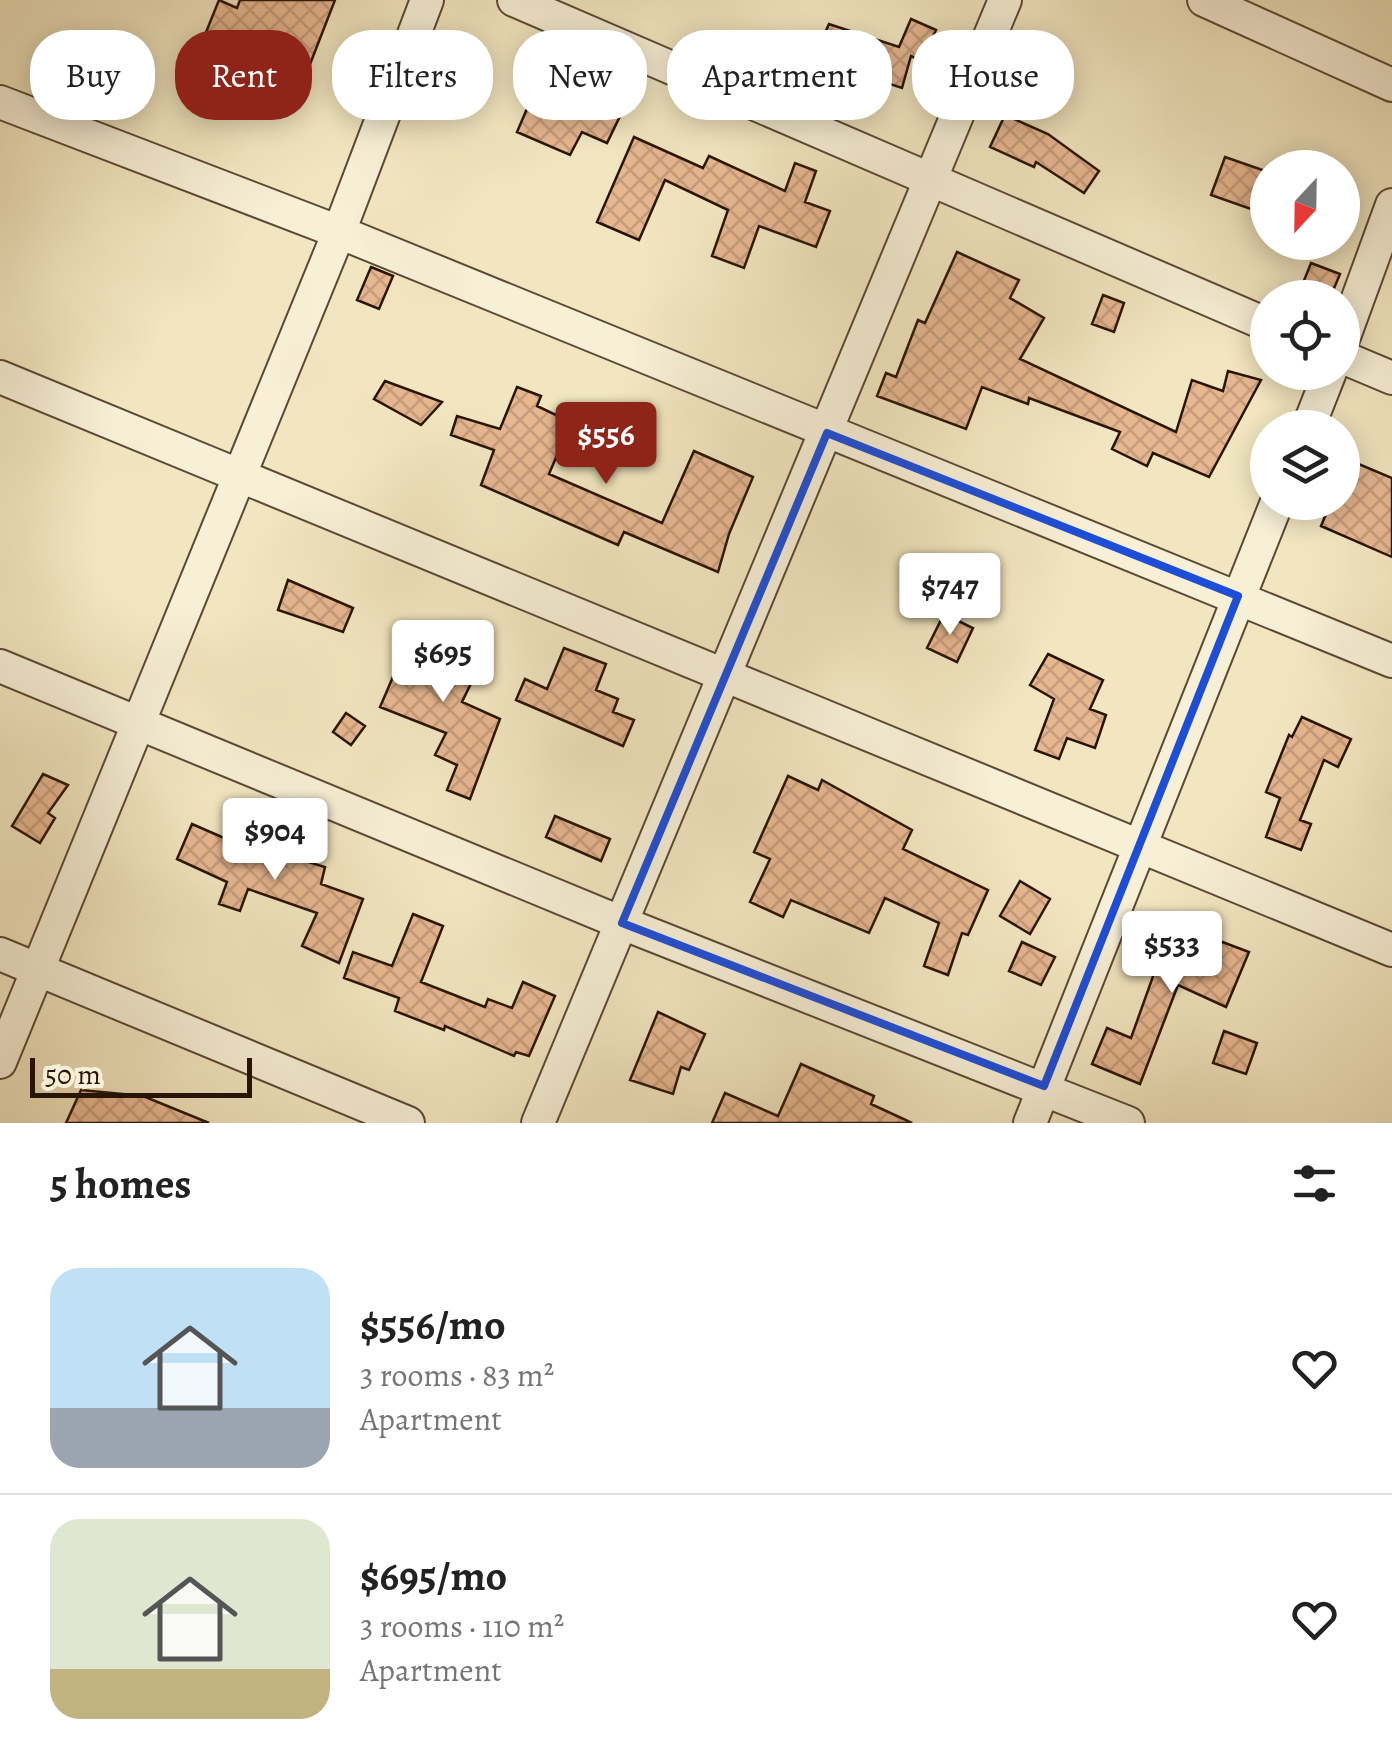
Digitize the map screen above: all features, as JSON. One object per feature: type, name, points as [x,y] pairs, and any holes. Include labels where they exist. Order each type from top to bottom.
[{"type":"street","points":[[0,1062],[139,725],[236,474],[339,232],[427,0]]},
{"type":"street","points":[[514,0],[1250,317]]},
{"type":"street","points":[[538,1123],[727,677],[1005,0]]},
{"type":"street","points":[[1204,0],[1392,85]]},
{"type":"street","points":[[0,102],[339,232],[1392,661]]},
{"type":"street","points":[[1360,293],[1392,206]]},
{"type":"street","points":[[1360,365],[1392,378]]},
{"type":"street","points":[[0,377],[1392,950]]},
{"type":"street","points":[[1030,1123],[1269,520]]},
{"type":"street","points":[[0,666],[622,922],[1044,1086],[1128,1123]]},
{"type":"street","points":[[0,954],[408,1123]]},
{"type":"highlighted area","points":[[827,433],[1238,596],[1044,1086],[622,923]]},
{"type":"building","points":[[219,0],[237,8],[240,0],[335,0],[312,59],[312,30],[207,30]]},
{"type":"building","points":[[911,19],[936,30],[912,30],[912,56],[902,88],[892,85],[892,45],[899,47]]},
{"type":"building","points":[[829,24],[847,30],[826,30]]},
{"type":"building","points":[[522,120],[618,120],[607,143],[582,132],[570,155],[517,132]]},
{"type":"building","points":[[1003,120],[1016,120],[1048,134],[1099,171],[1084,193],[1036,162],[1034,167],[990,147]]},
{"type":"building","points":[[634,137],[703,168],[709,156],[785,191],[795,163],[816,171],[805,202],[830,211],[816,247],[759,226],[744,268],[712,256],[728,210],[665,180],[639,240],[597,222]]},
{"type":"building","points":[[1225,157],[1250,166],[1250,209],[1211,195]]},
{"type":"building","points":[[957,252],[1019,280],[1010,298],[1044,318],[1020,359],[1176,432],[1192,380],[1223,391],[1228,371],[1250,377],[1250,390],[1256,390],[1209,477],[1153,453],[1147,466],[1112,449],[1120,432],[1029,398],[1028,404],[982,387],[966,429],[877,396],[886,373],[896,377],[918,320],[925,323]]},
{"type":"building","points":[[1311,263],[1340,274],[1338,280],[1304,280]]},
{"type":"building","points":[[371,267],[393,276],[379,309],[357,300]]},
{"type":"building","points":[[1103,295],[1124,303],[1114,332],[1092,324]]},
{"type":"building","points":[[385,381],[442,402],[421,425],[374,399]]},
{"type":"building","points":[[517,387],[541,396],[537,406],[571,422],[549,474],[662,523],[694,451],[753,477],[718,572],[624,532],[618,545],[481,485],[494,450],[451,435],[457,416],[500,429]]},
{"type":"building","points":[[1360,465],[1392,478],[1392,557],[1321,526],[1324,520],[1360,520]]},
{"type":"building","points":[[288,580],[353,608],[343,632],[278,610]]},
{"type":"building","points":[[944,614],[973,628],[957,662],[927,648]]},
{"type":"building","points":[[414,628],[468,655],[478,669],[462,702],[500,719],[470,799],[447,790],[457,765],[435,755],[446,733],[380,707]]},
{"type":"building","points":[[564,648],[606,664],[596,690],[618,699],[613,712],[634,720],[623,746],[516,700],[525,679],[547,689]]},
{"type":"building","points":[[1048,654],[1103,680],[1090,709],[1106,715],[1095,748],[1067,738],[1059,759],[1035,750],[1054,699],[1030,685]]},
{"type":"building","points":[[346,713],[365,726],[351,745],[333,732]]},
{"type":"building","points":[[1302,717],[1351,739],[1338,767],[1324,760],[1300,820],[1311,824],[1301,850],[1266,837],[1280,798],[1266,792],[1289,735],[1292,737]]},
{"type":"building","points":[[43,774],[68,785],[48,813],[55,818],[40,843],[12,826]]},
{"type":"building","points":[[788,776],[818,790],[822,780],[912,830],[903,849],[988,890],[968,935],[962,933],[948,975],[924,966],[939,923],[885,898],[869,933],[791,900],[783,917],[750,902],[770,859],[754,852]]},
{"type":"building","points":[[555,816],[610,839],[601,861],[546,837]]},
{"type":"building","points":[[192,824],[247,848],[255,826],[288,838],[282,854],[325,867],[321,884],[363,899],[339,963],[302,946],[317,913],[248,889],[240,911],[219,904],[227,882],[177,859]]},
{"type":"building","points":[[1020,881],[1050,899],[1030,934],[1000,916]]},
{"type":"building","points":[[413,914],[443,926],[421,982],[485,1007],[488,999],[512,1008],[523,982],[555,996],[529,1056],[516,1052],[514,1056],[445,1026],[444,1030],[395,1011],[399,998],[344,978],[353,952],[392,966]]},
{"type":"building","points":[[1172,923],[1249,952],[1226,1007],[1178,985],[1140,1084],[1092,1064],[1107,1028],[1131,1038]]},
{"type":"building","points":[[1022,942],[1055,957],[1041,985],[1009,971]]},
{"type":"building","points":[[658,1012],[705,1034],[689,1070],[681,1067],[673,1094],[630,1080]]},
{"type":"building","points":[[1224,1031],[1257,1043],[1246,1074],[1213,1063]]},
{"type":"building","points":[[801,1064],[874,1096],[871,1104],[912,1123],[712,1123],[725,1093],[778,1116]]},
{"type":"building","points":[[81,1090],[143,1096],[209,1123],[66,1123]]}]
